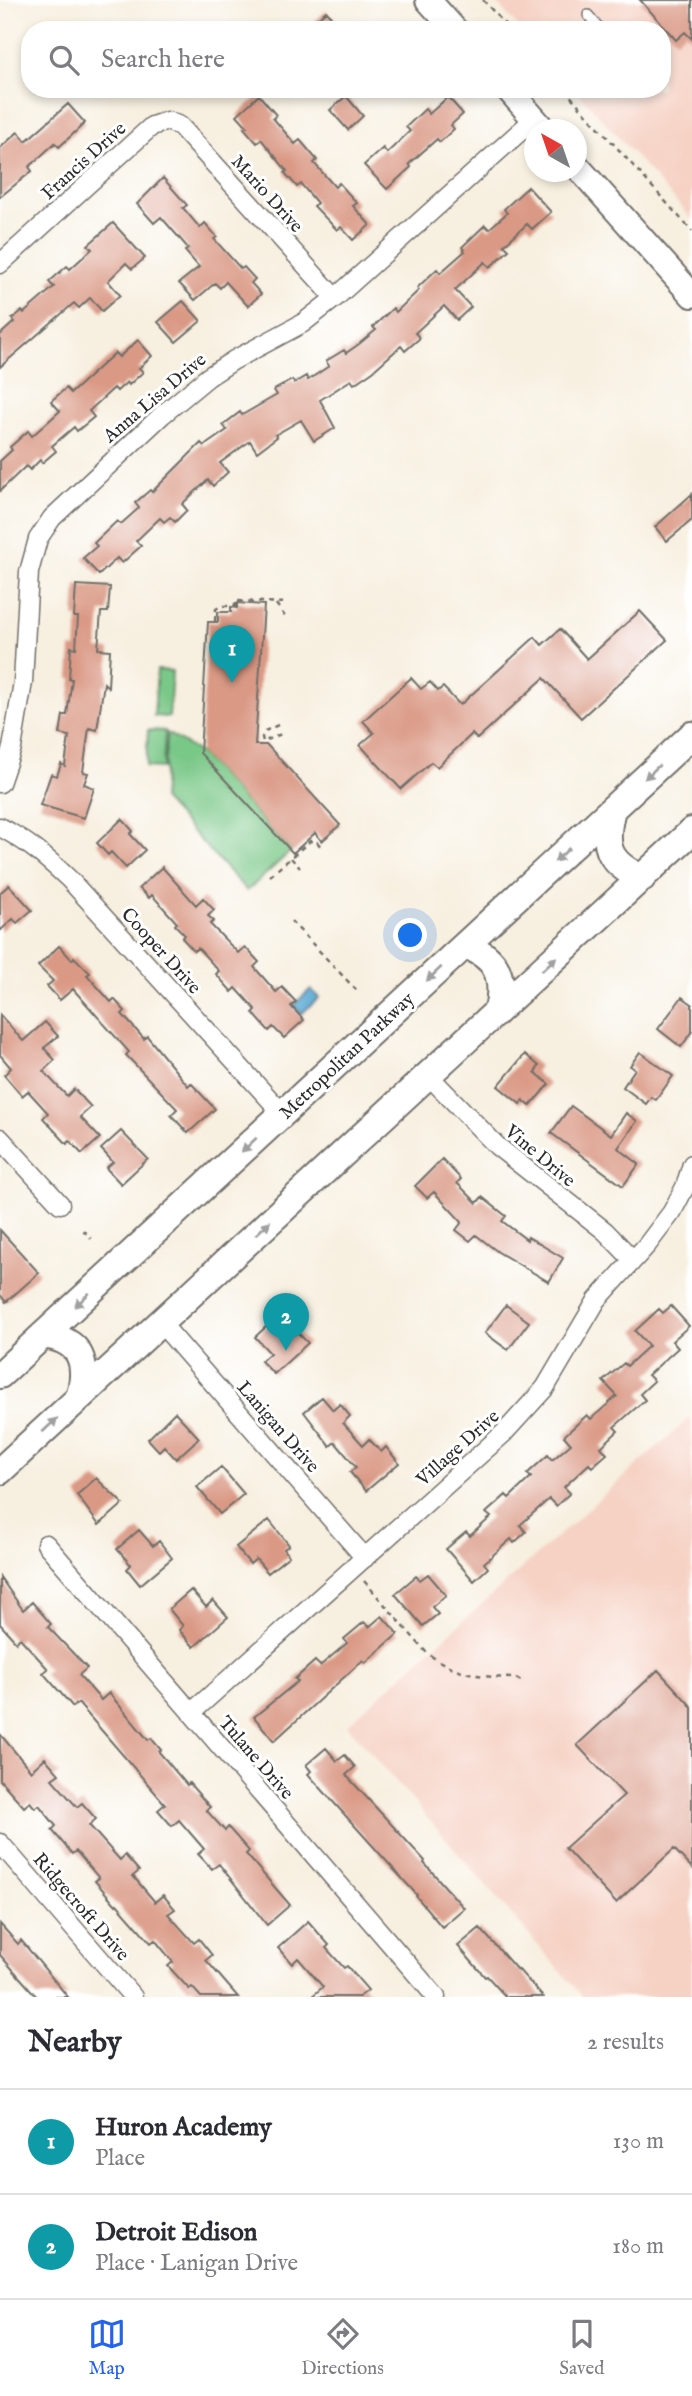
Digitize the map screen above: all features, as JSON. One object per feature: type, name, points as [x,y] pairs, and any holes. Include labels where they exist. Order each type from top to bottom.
[{"type":"main road","name":"Metropolitan Parkway","points":[[0,1375],[692,735]]},
{"type":"main road","points":[[612,809],[607,834],[611,855],[622,868],[642,878]]},
{"type":"main road","points":[[0,1471],[692,831]]},
{"type":"main road","points":[[465,945],[484,954],[497,969],[502,994],[498,1010]]},
{"type":"main road","points":[[43,1335],[67,1341],[79,1354],[84,1372],[79,1398]]},
{"type":"street","points":[[428,0],[447,21]]},
{"type":"street","points":[[516,98],[535,119]]},
{"type":"street","name":"Francis Drive","points":[[0,264],[152,126],[167,121]]},
{"type":"street","name":"Mario Drive","points":[[167,121],[180,126],[335,298]]},
{"type":"street","name":"Anna Lisa Drive","points":[[0,783],[12,748],[23,681],[29,572],[38,539],[52,518],[162,415],[208,377],[303,323],[524,137]]},
{"type":"street","points":[[587,177],[692,295]]},
{"type":"street","name":"Cooper Drive","points":[[0,827],[21,838],[69,879],[283,1114]]},
{"type":"street","name":"Vine Drive","points":[[428,1075],[497,1146],[605,1231],[633,1260]]},
{"type":"street","points":[[0,1138],[60,1204]]},
{"type":"street","name":"Village Drive","points":[[191,1713],[532,1405],[597,1300],[672,1212],[691,1172]]},
{"type":"street","name":"Lanigan Drive","points":[[160,1322],[365,1558]]},
{"type":"street","name":"Tulane Drive","points":[[46,1544],[436,1997]]},
{"type":"street","name":"Ridgecroft Drive","points":[[0,1843],[133,1997]]},
{"type":"lane","points":[[587,15],[593,21]]},
{"type":"path","points":[[484,0],[502,21]]},
{"type":"path","points":[[572,98],[692,231]]},
{"type":"path","points":[[215,621],[218,607],[235,606],[235,601],[288,603]]},
{"type":"path","points":[[275,602],[286,618]]},
{"type":"path","points":[[278,724],[265,731],[263,744],[281,734]]},
{"type":"path","points":[[270,876],[310,841],[317,842],[321,848]]},
{"type":"path","points":[[283,855],[300,868]]},
{"type":"path","points":[[291,921],[359,993]]},
{"type":"path","points":[[83,1230],[91,1239]]},
{"type":"path","points":[[359,1576],[426,1652],[438,1661],[472,1674],[516,1678],[521,1681]]},
{"type":"shaded area","points":[[494,0],[692,0],[692,219],[583,98],[671,98],[671,21],[513,21]]},
{"type":"shaded area","points":[[692,1416],[692,1997],[583,1997],[347,1725]]},
{"type":"green space","points":[[157,670],[172,671],[169,717],[154,716]]},
{"type":"green space","points":[[148,730],[165,731],[163,768],[146,767]]},
{"type":"green space","points":[[167,733],[200,753],[291,851],[247,891],[162,799]]},
{"type":"water","points":[[311,989],[319,998],[301,1014],[293,1005]]},
{"type":"building","points":[[640,0],[692,0],[692,39],[685,32],[676,40],[671,34],[671,21],[659,21]]},
{"type":"building","points":[[326,11],[335,21],[314,21]]},
{"type":"building","points":[[256,98],[262,98],[276,115],[273,118],[295,144],[300,140],[317,160],[314,163],[335,187],[339,183],[357,203],[353,206],[370,225],[353,240],[341,227],[337,230],[314,206],[317,203],[301,184],[297,187],[285,173],[287,171],[261,139],[257,143],[237,115]]},
{"type":"building","points":[[344,98],[348,98],[363,116],[348,130],[330,110]]},
{"type":"building","points":[[449,98],[463,114],[451,125],[454,129],[440,142],[437,139],[409,164],[411,167],[387,189],[364,165],[383,148],[387,153],[410,131],[406,127],[425,109],[429,114]]},
{"type":"building","points":[[68,104],[85,123],[59,147],[55,143],[29,167],[32,171],[0,197],[0,148],[18,132],[26,141]]},
{"type":"building","points":[[163,178],[187,205],[183,208],[200,228],[205,223],[217,237],[214,239],[241,269],[244,267],[255,279],[251,283],[261,294],[248,306],[226,282],[220,288],[215,283],[195,300],[179,283],[199,267],[185,251],[188,248],[161,217],[154,223],[137,204]]},
{"type":"building","points":[[528,187],[551,212],[532,229],[527,224],[504,245],[509,250],[490,267],[485,262],[455,290],[471,307],[457,320],[444,306],[415,333],[420,338],[405,351],[401,346],[354,384],[351,380],[320,400],[335,428],[314,441],[301,420],[275,435],[277,437],[257,452],[250,441],[220,463],[228,472],[213,486],[208,480],[182,504],[187,510],[175,522],[170,517],[164,522],[160,518],[136,541],[141,546],[122,563],[117,558],[99,575],[83,558],[97,546],[94,543],[117,521],[121,524],[139,508],[135,503],[150,490],[152,492],[201,443],[204,446],[227,430],[223,425],[240,412],[242,415],[277,395],[274,390],[292,380],[294,383],[306,376],[308,380],[329,366],[326,361],[359,344],[376,330],[373,327],[393,308],[396,312],[419,290],[417,288],[437,269],[440,273],[465,251],[462,247],[485,225],[489,229],[507,213],[504,209]]},
{"type":"building","points":[[113,223],[145,258],[132,269],[126,263],[108,281],[120,295],[102,311],[90,298],[79,308],[74,303],[0,367],[0,335],[14,322],[12,319],[22,311],[24,313],[54,287],[49,282],[67,266],[70,269],[92,249],[88,245]]},
{"type":"building","points":[[183,301],[201,321],[176,342],[158,322]]},
{"type":"building","points":[[138,340],[152,356],[139,368],[143,372],[129,385],[127,382],[117,391],[114,388],[89,411],[94,417],[77,431],[74,427],[52,446],[56,451],[42,463],[40,460],[30,470],[26,466],[0,491],[0,461],[12,450],[10,447],[28,431],[32,436],[60,411],[51,401],[66,388],[71,393],[115,353],[119,357]]},
{"type":"building","points":[[692,494],[692,520],[667,541],[655,527]]},
{"type":"building","points":[[76,585],[110,587],[108,612],[101,612],[98,649],[110,650],[108,687],[104,683],[97,730],[89,728],[83,772],[88,773],[84,784],[94,788],[84,818],[40,805],[51,774],[57,776],[61,764],[65,766],[69,736],[60,734],[63,715],[67,715],[72,679],[69,679],[71,647],[76,648]]},
{"type":"building","points":[[237,603],[264,605],[255,745],[267,745],[340,825],[322,841],[315,833],[293,853],[200,753],[208,622],[218,622],[218,612],[231,612],[231,607],[237,608]]},
{"type":"building","points":[[640,611],[667,640],[581,718],[544,678],[477,739],[472,734],[437,767],[431,762],[401,789],[360,745],[374,733],[363,721],[411,678],[421,689],[430,682],[438,691],[443,687],[460,705],[535,637],[542,645],[560,629],[587,659]]},
{"type":"building","points":[[122,819],[133,831],[130,834],[145,850],[126,868],[111,852],[108,855],[97,843]]},
{"type":"building","points":[[162,867],[196,905],[203,898],[214,910],[208,916],[214,921],[210,924],[238,953],[245,947],[259,962],[254,967],[276,992],[282,987],[296,1002],[291,1006],[304,1020],[284,1038],[273,1027],[269,1031],[253,1013],[256,1010],[236,988],[232,992],[216,974],[219,971],[198,948],[194,951],[182,938],[185,935],[175,925],[177,923],[152,895],[149,898],[139,888]]},
{"type":"building","points":[[9,885],[32,910],[17,923],[13,919],[0,931],[0,893]]},
{"type":"building","points":[[59,946],[90,973],[87,975],[111,1002],[114,999],[125,1011],[122,1014],[144,1039],[147,1036],[188,1086],[191,1083],[215,1109],[188,1133],[171,1115],[177,1109],[126,1055],[129,1052],[73,989],[60,1000],[47,986],[53,981],[38,966]]},
{"type":"building","points":[[682,997],[692,1004],[692,1032],[681,1047],[658,1029]]},
{"type":"building","points":[[0,1015],[23,1041],[45,1022],[58,1036],[44,1048],[55,1060],[43,1071],[67,1096],[74,1089],[91,1107],[80,1117],[100,1138],[82,1154],[70,1141],[67,1144],[43,1118],[48,1113],[28,1091],[22,1096],[4,1075],[11,1068],[0,1055]]},
{"type":"building","points":[[640,1052],[673,1076],[656,1100],[651,1097],[646,1104],[623,1087],[635,1069],[630,1066]]},
{"type":"building","points":[[525,1054],[539,1066],[535,1072],[549,1084],[530,1106],[523,1100],[520,1104],[498,1086]]},
{"type":"building","points":[[571,1106],[611,1135],[626,1113],[637,1121],[618,1148],[639,1164],[623,1186],[551,1133]]},
{"type":"building","points":[[121,1131],[148,1159],[121,1184],[106,1168],[113,1162],[101,1149]]},
{"type":"building","points":[[442,1159],[461,1179],[457,1183],[477,1203],[482,1197],[506,1216],[502,1221],[527,1240],[528,1237],[563,1258],[549,1282],[498,1252],[476,1235],[470,1241],[456,1230],[462,1222],[434,1192],[427,1198],[415,1186]]},
{"type":"building","points":[[0,1230],[39,1273],[6,1302],[0,1295]]},
{"type":"building","points":[[506,1305],[529,1322],[508,1350],[485,1333]]},
{"type":"building","points":[[671,1306],[689,1326],[672,1341],[678,1348],[648,1375],[654,1381],[640,1394],[645,1400],[614,1427],[618,1431],[601,1447],[607,1454],[592,1467],[589,1464],[564,1487],[570,1493],[556,1506],[549,1499],[520,1525],[526,1532],[514,1543],[511,1539],[484,1563],[488,1568],[474,1581],[446,1549],[466,1532],[470,1536],[491,1517],[486,1513],[506,1495],[509,1498],[531,1477],[527,1474],[548,1455],[552,1460],[571,1444],[564,1436],[587,1415],[591,1419],[617,1396],[603,1381],[624,1363],[627,1366],[649,1346],[635,1331],[659,1309],[663,1313]]},
{"type":"building","points":[[270,1323],[285,1339],[295,1330],[308,1343],[274,1374],[261,1361],[270,1353],[255,1337]]},
{"type":"building","points":[[322,1397],[333,1410],[340,1404],[350,1416],[343,1423],[363,1445],[369,1439],[381,1452],[386,1447],[399,1463],[366,1491],[350,1472],[356,1467],[335,1442],[330,1446],[304,1412]]},
{"type":"building","points":[[175,1412],[199,1438],[176,1459],[164,1446],[159,1451],[148,1439]]},
{"type":"building","points":[[221,1467],[244,1494],[220,1514],[197,1487]]},
{"type":"building","points":[[96,1478],[123,1504],[99,1525],[77,1495]]},
{"type":"building","points":[[269,1520],[289,1545],[284,1549],[289,1556],[268,1573],[256,1559],[250,1564],[236,1547]]},
{"type":"building","points":[[139,1530],[153,1546],[159,1541],[172,1558],[140,1585],[127,1569],[131,1565],[117,1549]]},
{"type":"building","points":[[428,1574],[446,1595],[432,1607],[438,1614],[423,1626],[395,1594],[416,1576],[420,1580]]},
{"type":"building","points":[[0,1577],[23,1610],[32,1602],[51,1624],[48,1627],[87,1668],[79,1675],[101,1700],[109,1693],[148,1740],[151,1738],[161,1750],[159,1752],[187,1785],[189,1783],[210,1807],[206,1810],[225,1831],[228,1827],[249,1851],[246,1854],[290,1905],[267,1925],[219,1864],[212,1869],[198,1854],[204,1849],[179,1820],[172,1826],[158,1810],[165,1804],[78,1703],[73,1707],[43,1673],[48,1669],[20,1638],[16,1642],[0,1624]]},
{"type":"building","points":[[191,1590],[206,1607],[213,1600],[228,1617],[194,1647],[179,1630],[183,1626],[169,1609]]},
{"type":"building","points":[[382,1616],[398,1634],[365,1663],[363,1660],[274,1741],[254,1717],[298,1681],[295,1679],[315,1661],[320,1666],[347,1643],[344,1639],[364,1622],[369,1627]]},
{"type":"building","points":[[658,1670],[692,1707],[692,1868],[674,1849],[616,1903],[565,1848],[624,1795],[577,1745]]},
{"type":"building","points":[[0,1734],[31,1771],[45,1758],[59,1774],[52,1779],[77,1807],[82,1803],[96,1819],[89,1825],[120,1860],[125,1855],[139,1871],[133,1876],[155,1902],[163,1895],[175,1909],[168,1914],[194,1943],[199,1939],[212,1955],[206,1960],[238,1997],[201,1997],[192,1987],[189,1989],[168,1966],[173,1962],[155,1940],[151,1943],[95,1881],[99,1878],[76,1851],[72,1854],[52,1830],[56,1826],[39,1805],[35,1808],[30,1802],[24,1807],[0,1780]]},
{"type":"building","points":[[326,1748],[337,1761],[345,1755],[355,1767],[346,1775],[464,1908],[442,1927],[417,1895],[308,1774],[311,1771],[306,1765]]},
{"type":"building","points":[[308,1921],[329,1945],[326,1948],[344,1968],[347,1966],[368,1990],[359,1997],[311,1997],[323,1987],[298,1958],[292,1964],[278,1948]]},
{"type":"building","points":[[0,1924],[18,1944],[21,1940],[68,1997],[37,1997],[0,1955]]},
{"type":"building","points":[[480,1928],[543,1997],[506,1997],[487,1976],[485,1977],[458,1946]]},
{"type":"place","name":"Huron Academy","points":[[232,683]]},
{"type":"place","name":"Detroit Edison","points":[[286,1351]]}]
